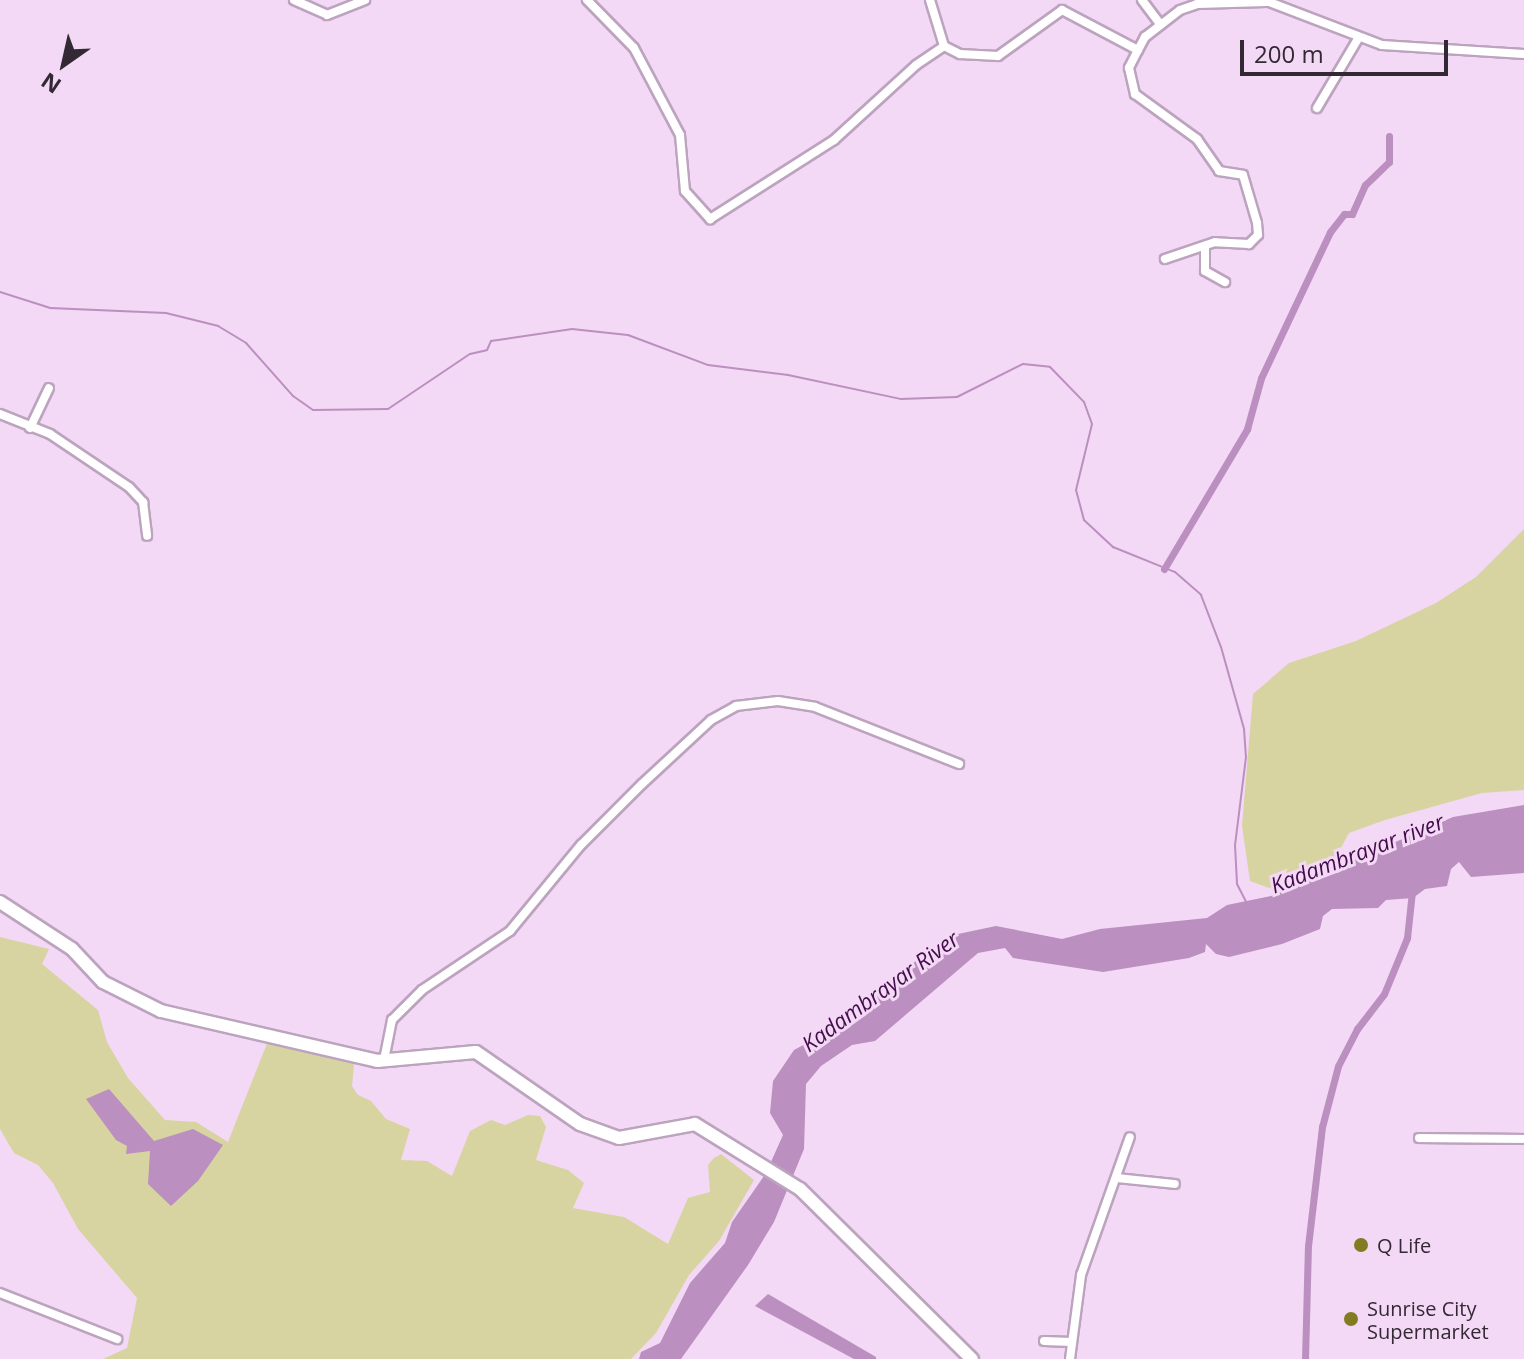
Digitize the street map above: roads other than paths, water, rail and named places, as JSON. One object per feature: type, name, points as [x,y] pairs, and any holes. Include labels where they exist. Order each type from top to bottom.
[{"type":"main road","points":[[0,902],[72,949],[90,973],[136,1002],[384,1060],[476,1052],[580,1124],[619,1138],[695,1124],[800,1189],[972,1359]]},
{"type":"street","points":[[294,0],[327,15],[365,0]]},
{"type":"street","points":[[587,0],[634,48],[680,135],[685,191],[710,219],[834,140],[916,65],[944,46]]},
{"type":"street","points":[[930,0],[944,46],[960,54],[998,56],[1062,10],[1138,50]]},
{"type":"street","points":[[1142,0],[1161,25]]},
{"type":"street","points":[[1165,259],[1205,246],[1249,244],[1258,235],[1243,175],[1219,171],[1197,139],[1138,99],[1129,68],[1138,50],[1161,25],[1196,2],[1265,1],[1382,45],[1524,54]]},
{"type":"street","points":[[1317,108],[1359,37]]},
{"type":"street","points":[[1205,246],[1205,271],[1225,282]]},
{"type":"street","points":[[30,428],[49,388]]},
{"type":"street","points":[[0,414],[50,434],[129,487],[143,502],[147,536]]},
{"type":"street","points":[[384,1060],[392,1020],[422,990],[510,931],[611,815],[711,720],[736,706],[778,701],[815,707],[959,764]]},
{"type":"street","points":[[1070,1359],[1081,1275],[1130,1137]]},
{"type":"street","points":[[1419,1138],[1524,1139]]},
{"type":"street","points":[[1116,1178],[1175,1184]]},
{"type":"street","points":[[0,1293],[117,1339]]},
{"type":"street","points":[[1044,1341],[1072,1342]]},
{"type":"waterway","points":[[1164,569],[1247,429],[1261,378],[1330,232],[1344,214],[1352,214],[1365,185],[1389,162],[1389,136]]},
{"type":"waterway","points":[[0,292],[50,308],[166,313],[218,326],[246,343],[293,396],[313,410],[388,409],[470,354],[487,350],[491,341],[572,329],[628,335],[708,365],[788,375],[901,399],[957,397],[1023,364],[1050,367],[1084,402],[1092,424],[1076,490],[1084,520],[1113,547],[1175,572],[1201,595],[1221,647],[1244,729],[1246,757],[1235,845],[1237,884],[1246,902]]},
{"type":"waterway","points":[[1305,1359],[1308,1246],[1322,1127],[1338,1066],[1357,1029],[1384,994],[1407,938],[1412,891]]},
{"type":"place","name":"Q Life","points":[[1361,1245]]},
{"type":"place","name":"Sunrise City Supermarket","points":[[1351,1319]]},
{"type":"water label","name":"Kadambrayar river","points":[[1357,853]]},
{"type":"water label","name":"Kadambrayar River","points":[[880,991]]}]
